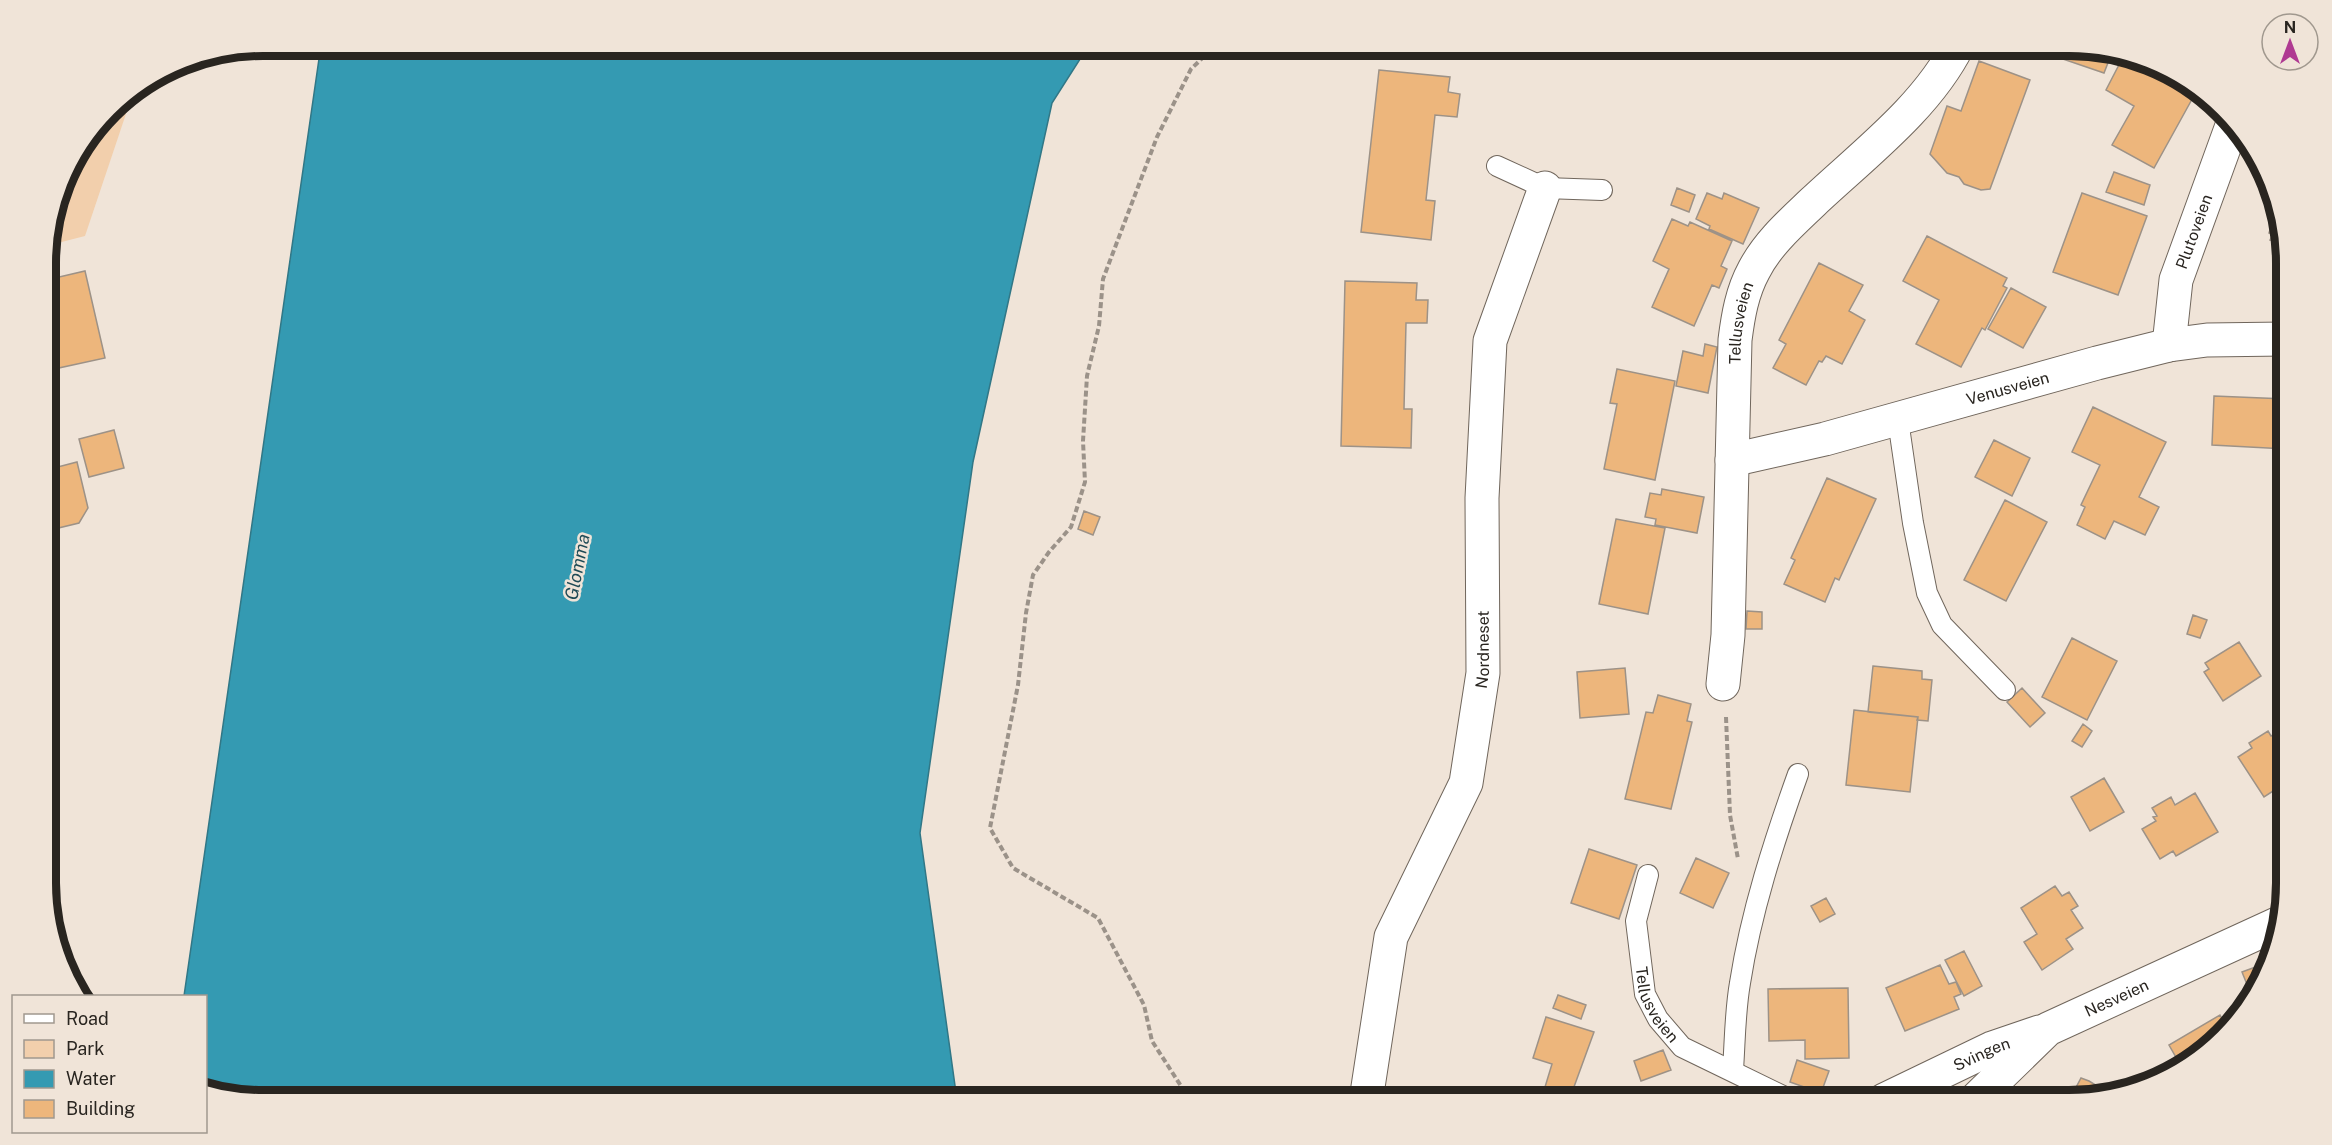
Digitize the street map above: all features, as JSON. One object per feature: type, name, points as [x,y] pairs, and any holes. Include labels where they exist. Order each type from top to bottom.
[{"type":"street","name":"Tellusveien","points":[[1723,684],[1728,636],[1735,340],[1738,316],[1752,273],[1783,230],[1919,102],[1952,56]]},
{"type":"street","name":"Plutoveien","points":[[2169,345],[2176,280],[2230,131]]},
{"type":"street","name":"Nordneset","points":[[1368,1089],[1392,937],[1466,783],[1483,673],[1482,498],[1490,341],[1545,188]]},
{"type":"street","name":"Venusveien","points":[[1732,460],[1898,420],[2041,378],[2169,345],[2207,340],[2277,339]]},
{"type":"street","name":"Nesveien","points":[[1986,1089],[2048,1029],[2272,926]]},
{"type":"street","name":"Svingen","points":[[1907,1089],[1992,1048],[2048,1029]]},
{"type":"lane","points":[[1497,166],[1545,188],[1602,190]]},
{"type":"lane","points":[[1898,420],[1914,532],[1927,593],[1942,625],[2005,690]]},
{"type":"lane","points":[[1733,1070],[1739,984],[1749,937],[1778,831],[1798,774]]},
{"type":"lane","name":"Tellusveien","points":[[1648,875],[1636,921],[1645,994],[1658,1019],[1682,1047],[1770,1089]]},
{"type":"path","points":[[1183,1089],[1152,1041],[1144,1005],[1098,918],[1013,868],[990,828],[1018,685],[1026,613],[1033,575],[1071,527],[1085,482],[1083,441],[1087,376],[1099,326],[1103,279],[1157,137],[1191,69],[1205,56]]},
{"type":"path","points":[[1723,684],[1729,750],[1730,815],[1740,868]]},
{"type":"green space","points":[[129,104],[85,236],[57,243],[59,222],[71,183],[98,136]]},
{"type":"water","name":"Glomma","points":[[319,56],[1082,56],[1052,103],[973,462],[920,833],[956,1090],[262,1090],[235,1088],[207,1081],[207,995],[184,995]]},
{"type":"building","points":[[2061,56],[2083,56],[2109,59],[2104,73],[2060,58]]},
{"type":"building","points":[[1979,61],[2030,80],[1990,189],[1981,190],[1964,184],[1959,177],[1947,173],[1930,154],[1947,106],[1961,111]]},
{"type":"building","points":[[2121,62],[2161,77],[2194,96],[2154,168],[2112,145],[2134,106],[2106,90]]},
{"type":"building","points":[[1379,70],[1450,77],[1448,92],[1460,94],[1457,117],[1435,115],[1426,200],[1435,201],[1431,240],[1361,232]]},
{"type":"building","points":[[2114,172],[2150,185],[2144,205],[2106,192]]},
{"type":"building","points":[[1677,188],[1695,195],[1689,212],[1671,205]]},
{"type":"building","points":[[1707,193],[1722,199],[1724,193],[1759,208],[1743,244],[1709,229],[1710,226],[1696,219]]},
{"type":"building","points":[[2082,193],[2147,216],[2118,295],[2053,272]]},
{"type":"building","points":[[1672,219],[1688,226],[1690,222],[1732,241],[1721,266],[1727,269],[1719,288],[1712,285],[1694,326],[1652,307],[1669,269],[1653,261]]},
{"type":"building","points":[[2272,223],[2276,242],[2270,240],[2273,234],[2269,233]]},
{"type":"building","points":[[1927,236],[2007,278],[2003,286],[2007,288],[1985,330],[1982,328],[1961,367],[1916,344],[1939,300],[1903,281]]},
{"type":"building","points":[[1819,263],[1863,285],[1849,311],[1865,320],[1842,364],[1826,356],[1822,362],[1819,361],[1806,385],[1773,368],[1786,344],[1779,340]]},
{"type":"building","points":[[85,271],[105,358],[56,369],[56,278]]},
{"type":"building","points":[[1345,281],[1417,283],[1416,300],[1428,300],[1427,323],[1406,323],[1404,409],[1412,409],[1411,448],[1341,446]]},
{"type":"building","points":[[2011,288],[2046,307],[2023,348],[1988,329]]},
{"type":"building","points":[[1705,344],[1717,347],[1708,393],[1676,386],[1683,351],[1703,356]]},
{"type":"building","points":[[1617,369],[1675,381],[1655,480],[1604,469],[1617,404],[1610,403]]},
{"type":"building","points":[[2214,396],[2277,399],[2277,449],[2212,445]]},
{"type":"building","points":[[2093,407],[2166,442],[2139,497],[2159,507],[2145,535],[2114,521],[2105,539],[2077,525],[2085,507],[2081,505],[2100,465],[2072,452]]},
{"type":"building","points":[[114,430],[124,468],[89,477],[79,439]]},
{"type":"building","points":[[1994,440],[2030,458],[2012,496],[1975,477]]},
{"type":"building","points":[[77,462],[88,508],[79,523],[56,529],[56,467]]},
{"type":"building","points":[[1827,478],[1876,499],[1839,580],[1835,578],[1825,602],[1784,584],[1795,560],[1791,558]]},
{"type":"building","points":[[1662,489],[1704,497],[1697,533],[1655,525],[1656,519],[1645,517],[1650,493],[1661,495]]},
{"type":"building","points":[[2005,500],[2047,522],[2006,601],[1964,580]]},
{"type":"building","points":[[1084,511],[1100,517],[1093,535],[1078,529]]},
{"type":"building","points":[[1616,519],[1665,528],[1648,614],[1599,604]]},
{"type":"building","points":[[1747,611],[1762,612],[1762,629],[1746,629]]},
{"type":"building","points":[[2193,615],[2207,620],[2200,638],[2187,634]]},
{"type":"building","points":[[2072,638],[2117,661],[2087,720],[2042,697]]},
{"type":"building","points":[[2239,642],[2261,676],[2223,701],[2204,672],[2209,669],[2205,663]]},
{"type":"building","points":[[1873,666],[1922,671],[1922,679],[1932,680],[1928,721],[1917,720],[1918,717],[1868,712]]},
{"type":"building","points":[[1625,668],[1629,714],[1580,718],[1577,672]]},
{"type":"building","points":[[2022,688],[2045,713],[2030,727],[2007,702]]},
{"type":"building","points":[[1658,695],[1691,704],[1687,721],[1692,722],[1671,809],[1625,799],[1646,712],[1653,713]]},
{"type":"building","points":[[1854,710],[1918,717],[1910,792],[1846,785]]},
{"type":"building","points":[[2083,724],[2092,731],[2082,747],[2072,741]]},
{"type":"building","points":[[2268,731],[2271,736],[2275,734],[2277,737],[2277,789],[2264,797],[2238,757],[2252,748],[2249,743]]},
{"type":"building","points":[[2104,778],[2124,812],[2090,831],[2071,797]]},
{"type":"building","points":[[2195,793],[2218,832],[2176,856],[2173,851],[2160,859],[2142,829],[2156,821],[2153,817],[2157,816],[2152,808],[2171,797],[2175,805]]},
{"type":"building","points":[[1589,849],[1637,865],[1619,919],[1571,903]]},
{"type":"building","points":[[1696,858],[1729,873],[1713,908],[1680,893]]},
{"type":"building","points":[[2055,886],[2062,896],[2069,892],[2078,906],[2071,910],[2083,928],[2066,939],[2073,949],[2042,970],[2024,942],[2037,934],[2021,908]]},
{"type":"building","points":[[1826,898],[1835,914],[1820,922],[1811,906]]},
{"type":"building","points":[[1964,951],[1982,986],[1964,996],[1945,960]]},
{"type":"building","points":[[1940,965],[1949,984],[1956,982],[1961,994],[1954,997],[1959,1009],[1905,1031],[1886,988]]},
{"type":"building","points":[[2259,966],[2248,987],[2242,972]]},
{"type":"building","points":[[1848,988],[1849,1058],[1805,1059],[1805,1040],[1769,1041],[1768,989]]},
{"type":"building","points":[[1558,995],[1586,1005],[1581,1019],[1553,1008]]},
{"type":"building","points":[[2220,1015],[2223,1021],[2206,1038],[2177,1059],[2169,1045]]},
{"type":"building","points":[[1546,1017],[1594,1032],[1573,1089],[1545,1087],[1552,1064],[1533,1058]]},
{"type":"building","points":[[1663,1050],[1671,1070],[1641,1081],[1634,1061]]},
{"type":"building","points":[[1797,1060],[1829,1071],[1822,1089],[1810,1089],[1790,1082]]},
{"type":"building","points":[[2081,1078],[2099,1087],[2083,1089],[2075,1089]]}]
